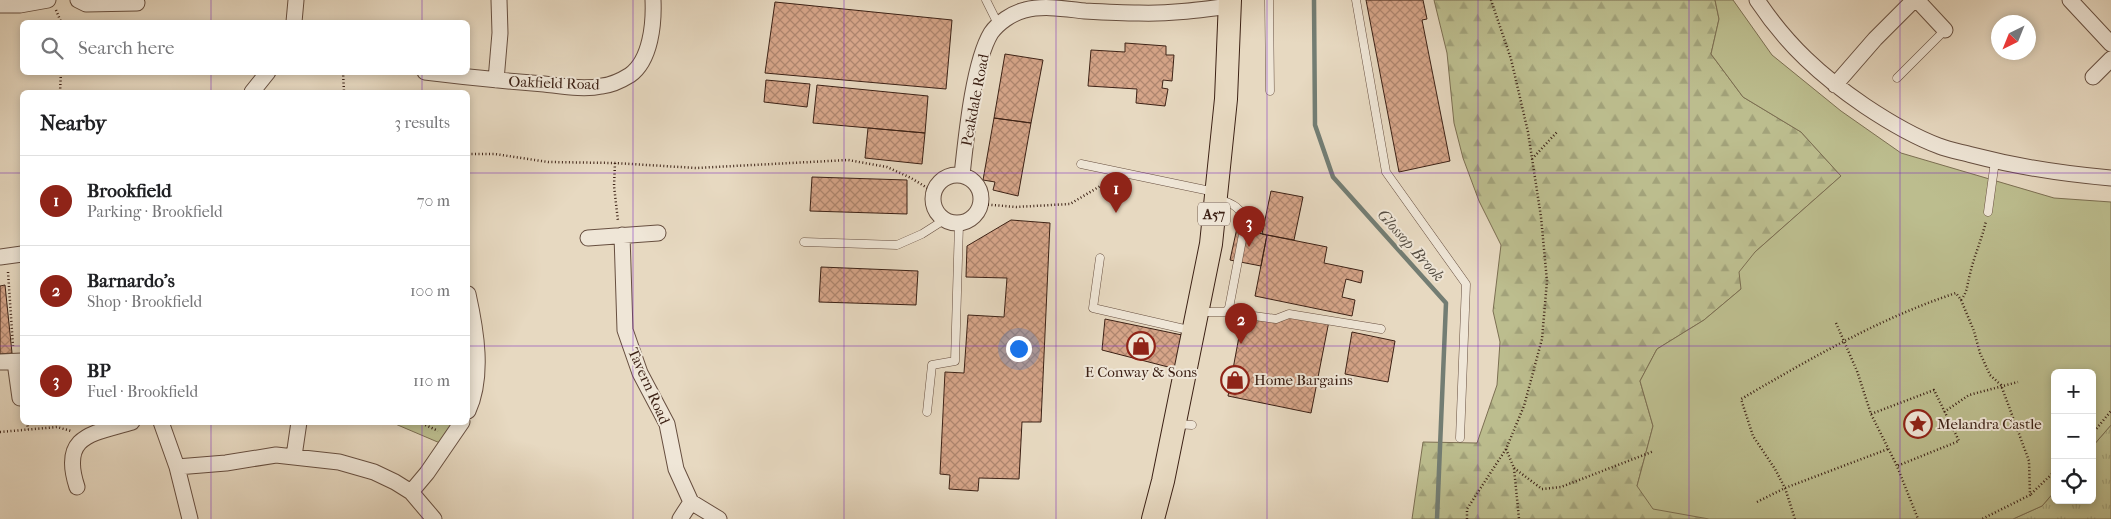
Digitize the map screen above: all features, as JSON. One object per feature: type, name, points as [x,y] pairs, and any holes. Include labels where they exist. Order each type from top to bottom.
[{"type":"main road","name":"A57","points":[[1153,519],[1163,481],[1183,424],[1195,321],[1211,244],[1226,99],[1230,3]]},
{"type":"street","points":[[0,5],[20,5],[48,0]]},
{"type":"street","points":[[78,0],[86,4],[137,3]]},
{"type":"street","points":[[294,20],[296,0]]},
{"type":"street","points":[[496,80],[500,33],[499,0]]},
{"type":"street","name":"Oakfield Road","points":[[452,75],[578,87],[601,87],[617,82],[632,74],[643,58],[650,39],[654,13],[653,0]]},
{"type":"street","points":[[1758,0],[1774,26],[1805,60],[1835,85],[1898,128],[1939,147],[1995,161],[2048,172],[2111,178]]},
{"type":"street","points":[[1835,85],[1875,39],[1915,0],[1945,30]]},
{"type":"street","points":[[2070,0],[2111,44]]},
{"type":"street","points":[[998,24],[1024,10],[1051,8],[1069,12],[1174,13],[1230,3]]},
{"type":"street","name":"Peakdale Road","points":[[962,175],[966,137],[976,80],[983,51],[998,24]]},
{"type":"street","points":[[2093,77],[2111,59]]},
{"type":"street","points":[[254,90],[266,75]]},
{"type":"street","points":[[951,175],[962,175],[974,181],[982,195],[979,212],[970,221],[959,224],[944,220],[934,209],[934,192],[943,179],[951,175]]},
{"type":"street","points":[[588,238],[658,233]]},
{"type":"street","name":"Tavern Road","points":[[622,235],[625,330],[640,373],[667,424],[676,469],[691,502]]},
{"type":"street","points":[[470,304],[473,319],[476,367],[473,400],[470,407]]},
{"type":"street","points":[[12,362],[20,398]]},
{"type":"street","points":[[77,487],[72,471],[72,458],[76,447],[87,436],[122,425]]},
{"type":"street","points":[[162,425],[177,467],[190,519]]},
{"type":"street","points":[[294,456],[299,425]]},
{"type":"street","points":[[411,492],[453,438],[460,425]]},
{"type":"street","points":[[177,467],[226,463],[262,456],[294,456],[339,462],[374,472],[411,492],[434,519]]},
{"type":"street","points":[[680,519],[691,502],[719,519]]},
{"type":"lane","points":[[986,0],[998,24]]},
{"type":"lane","points":[[1269,0],[1270,91]]},
{"type":"lane","points":[[1356,0],[1386,172],[1466,284],[1460,438]]},
{"type":"lane","points":[[1897,78],[1945,30]]},
{"type":"lane","points":[[1988,212],[1995,161]]},
{"type":"lane","points":[[1081,164],[1217,196],[1234,204],[1244,216],[1245,224],[1229,308],[1226,312]]},
{"type":"lane","points":[[804,242],[897,245],[922,234],[944,220]]},
{"type":"lane","points":[[927,412],[932,365],[955,361],[959,224]]},
{"type":"lane","points":[[1100,258],[1092,312],[1195,321],[1226,312],[1276,319],[1289,314],[1381,329]]},
{"type":"path","points":[[1467,519],[1467,509],[1506,449],[1524,406],[1542,339],[1547,281],[1542,217],[1528,132],[1511,59],[1491,0]]},
{"type":"path","points":[[60,90],[61,75]]},
{"type":"path","points":[[343,75],[344,90]]},
{"type":"path","points":[[1532,159],[1557,132]]},
{"type":"path","points":[[470,154],[496,154],[548,162],[615,163],[696,168],[848,160],[887,167],[911,178],[934,192]]},
{"type":"path","points":[[615,163],[616,214],[622,235]]},
{"type":"path","points":[[980,204],[1016,207],[1070,204],[1102,185],[1110,170]]},
{"type":"path","points":[[1961,300],[1967,293],[1970,274],[1983,236],[1988,212]]},
{"type":"path","points":[[10,256],[8,297],[12,362]]},
{"type":"path","points":[[1795,519],[1786,488],[1753,436],[1740,399],[1844,341],[1931,302],[1956,293],[1961,300],[1974,331],[1980,353],[1990,374],[2001,386],[2029,461],[2030,495]]},
{"type":"path","points":[[1836,323],[1857,370],[1871,414],[1897,466],[1918,519]]},
{"type":"path","points":[[1944,412],[1969,396],[2018,382]]},
{"type":"path","points":[[1871,414],[1934,390],[1959,442],[1897,466]]},
{"type":"path","points":[[2096,429],[2111,411]]},
{"type":"path","points":[[27,425],[28,429]]},
{"type":"path","points":[[425,425],[453,438]]},
{"type":"path","points":[[0,432],[56,427],[87,436]]},
{"type":"path","points":[[1506,449],[1514,468],[1519,519]]},
{"type":"path","points":[[1757,502],[1786,488],[1888,449]]},
{"type":"path","points":[[1514,468],[1542,489],[1561,487],[1654,450]]},
{"type":"path","points":[[1982,519],[2030,495],[2051,475]]},
{"type":"green space","points":[[1434,0],[1715,0],[1719,19],[1711,54],[1743,97],[1801,132],[1841,176],[1755,252],[1741,289],[1704,320],[1657,349],[1640,381],[1653,426],[1637,486],[1709,519],[1412,519],[1423,442],[1477,443],[1497,385],[1500,342],[1493,311],[1501,245],[1479,201],[1463,158],[1454,123],[1447,53]]},
{"type":"green space","points":[[1715,0],[1733,0],[1772,55],[1841,111],[1901,153],[2054,198],[2111,202],[2111,425],[2096,442],[2096,369],[2051,369],[2051,496],[2042,506],[2013,519],[1709,519],[1653,509],[1637,486],[1653,426],[1640,381],[1657,349],[1704,320],[1741,289],[1739,272],[1755,252],[1841,176],[1801,132],[1743,97],[1711,54],[1719,19]]},
{"type":"green space","points":[[398,425],[454,425],[460,427],[447,446]]},
{"type":"green space","points":[[2111,425],[2111,519],[2013,519],[2042,506],[2051,496],[2051,504],[2096,504],[2096,442]]},
{"type":"building","points":[[1366,0],[1423,0],[1427,19],[1422,20],[1450,161],[1399,172]]},
{"type":"building","points":[[775,2],[952,20],[946,89],[765,73]]},
{"type":"building","points":[[1125,43],[1166,46],[1166,55],[1174,55],[1172,81],[1163,80],[1162,88],[1168,89],[1165,106],[1136,103],[1137,89],[1088,86],[1091,50],[1125,52]]},
{"type":"building","points":[[1005,54],[1043,60],[1031,123],[994,118]]},
{"type":"building","points":[[766,80],[810,84],[807,107],[764,102]]},
{"type":"building","points":[[817,85],[928,96],[925,133],[813,123]]},
{"type":"building","points":[[994,118],[1031,123],[1018,196],[993,190],[995,182],[983,180]]},
{"type":"building","points":[[868,128],[925,133],[922,164],[865,158]]},
{"type":"building","points":[[812,177],[907,180],[907,214],[810,211]]},
{"type":"building","points":[[1271,191],[1303,197],[1294,240],[1262,234]]},
{"type":"building","points":[[1011,220],[1050,223],[1041,422],[1022,422],[1019,479],[979,478],[978,491],[949,489],[950,475],[940,474],[945,372],[964,373],[968,315],[1004,317],[1007,278],[966,277],[967,246]]},
{"type":"building","points":[[1237,228],[1267,235],[1261,266],[1230,260]]},
{"type":"building","points":[[1267,235],[1327,247],[1324,263],[1363,271],[1361,283],[1346,279],[1342,297],[1355,300],[1352,316],[1255,296]]},
{"type":"building","points":[[821,267],[918,271],[916,305],[819,302]]},
{"type":"building","points":[[5,285],[12,353],[0,354],[0,286]]},
{"type":"building","points":[[1243,315],[1282,321],[1288,315],[1329,321],[1311,413],[1228,396]]},
{"type":"building","name":"E Conway & Sons","points":[[1105,319],[1182,335],[1176,369],[1102,350]]},
{"type":"building","points":[[1352,332],[1395,341],[1388,382],[1345,374]]},
{"type":"waterway","name":"Glossop Brook","points":[[1314,0],[1315,125],[1333,177],[1446,303],[1437,519]]},
{"type":"place","name":"Brookfield","points":[[1116,213]]},
{"type":"place","name":"BP","points":[[1249,247]]},
{"type":"place","name":"Barnardo's","points":[[1241,344]]},
{"type":"place","name":"E Conway & Sons","points":[[1141,346]]},
{"type":"place","name":"Home Bargains","points":[[1235,380]]},
{"type":"place","name":"Melandra Castle","points":[[1918,424]]}]
